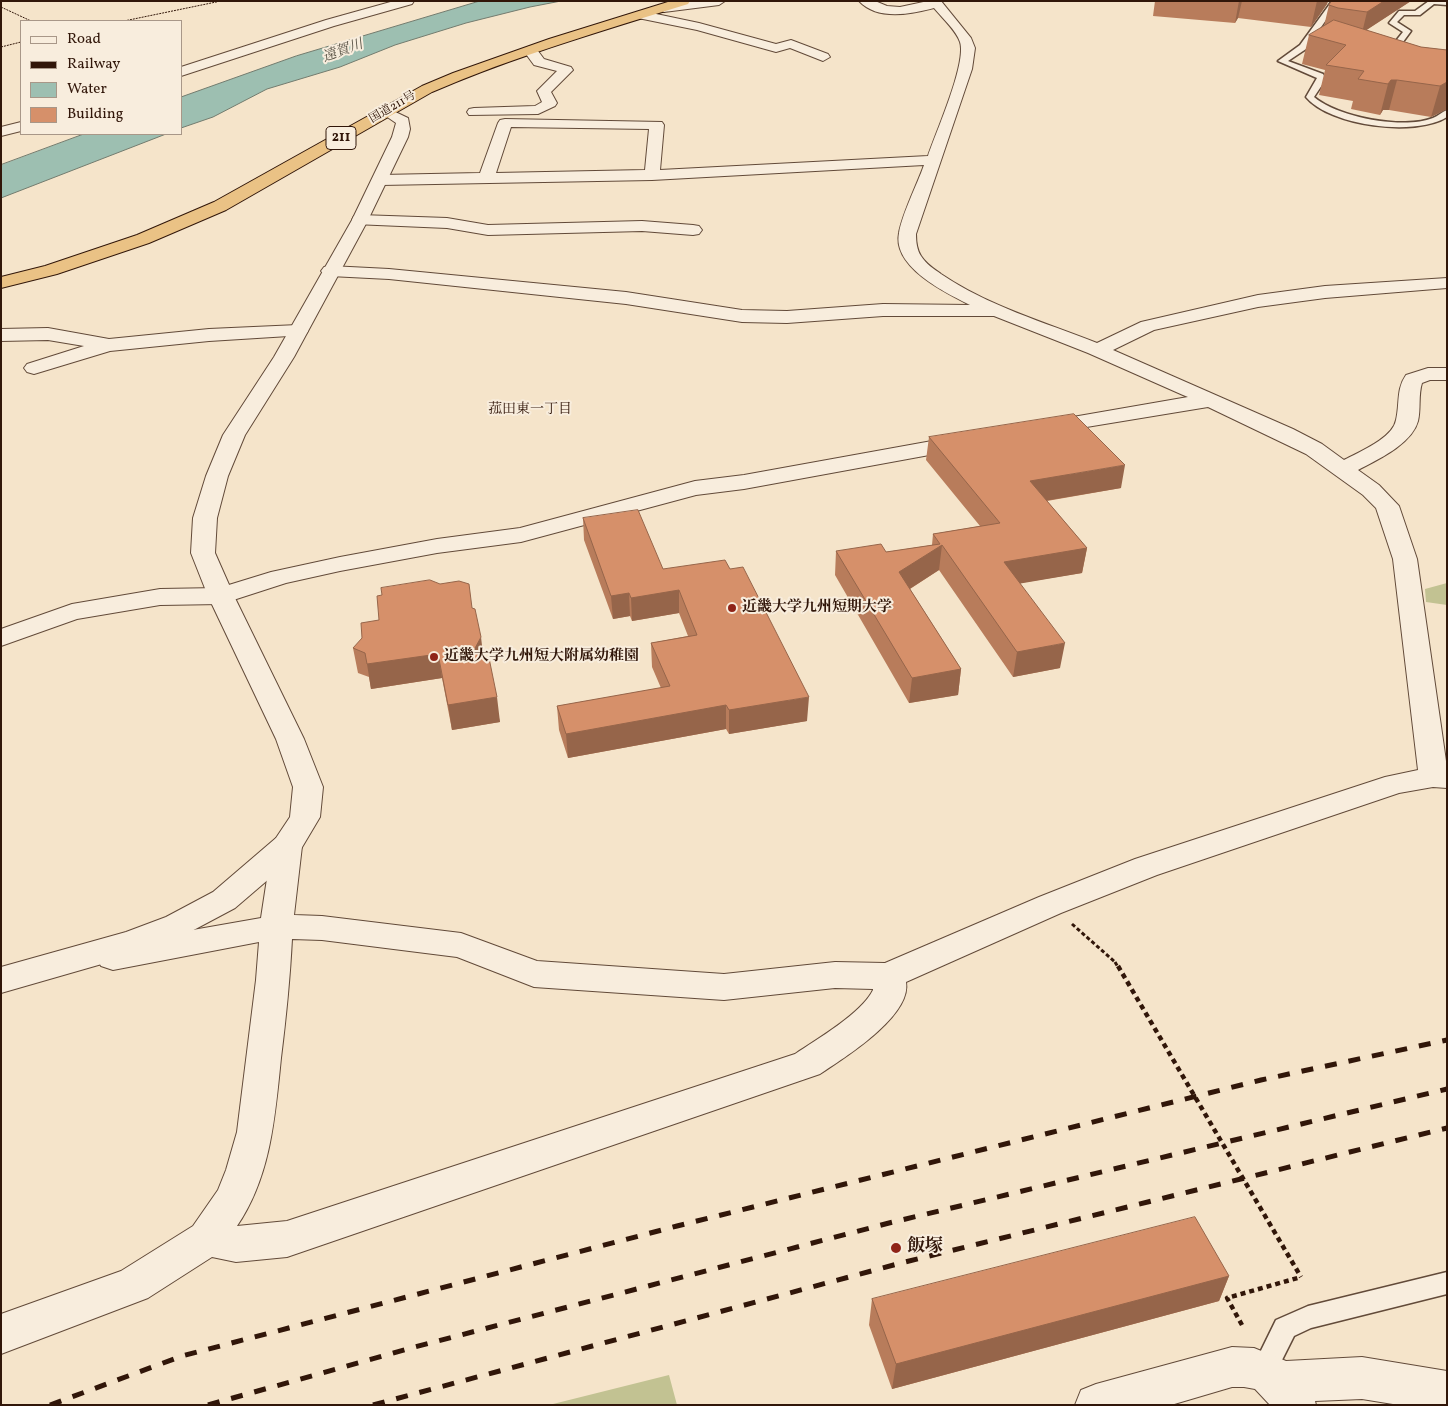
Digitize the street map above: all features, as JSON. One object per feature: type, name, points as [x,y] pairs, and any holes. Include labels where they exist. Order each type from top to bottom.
[{"type":"highway","name":"国道211号","points":[[1,283],[51,270],[143,239],[220,206],[427,89],[450,79],[530,50],[684,1]]},
{"type":"street","points":[[182,72],[330,23],[408,1]]},
{"type":"street","points":[[664,8],[718,1]]},
{"type":"street","points":[[41,970],[276,927],[322,928],[461,945],[534,974],[724,987],[835,974],[888,976],[1050,905],[1155,864],[1395,784],[1440,777],[1405,559],[1387,506],[1371,490],[1343,469],[1314,449],[1285,434],[1097,350],[998,311],[945,285],[925,271],[910,256],[907,246],[907,234],[946,129],[965,69],[968,48],[965,38],[935,3],[900,13],[874,6],[865,1]]},
{"type":"street","points":[[642,15],[699,27],[776,48],[790,44],[823,57]]},
{"type":"street","points":[[474,112],[538,110],[550,104],[544,91],[566,70],[539,62],[530,50]]},
{"type":"street","points":[[1,980],[135,942],[178,925],[224,900],[287,846],[305,817],[308,786],[290,739],[203,553],[204,518],[217,476],[234,435],[284,357],[381,180],[403,129],[403,121],[387,112]]},
{"type":"street","points":[[486,178],[505,123],[657,125],[652,175]]},
{"type":"street","points":[[1,132],[20,126]]},
{"type":"street","points":[[381,180],[652,175],[933,160]]},
{"type":"street","points":[[360,220],[447,223],[488,230],[642,226],[693,230]]},
{"type":"street","points":[[330,271],[390,274],[626,298],[742,316],[787,317],[883,310],[998,311]]},
{"type":"street","points":[[1097,350],[1148,326],[1258,301],[1326,292],[1447,283]]},
{"type":"street","points":[[34,368],[109,345],[209,335],[298,331]]},
{"type":"street","points":[[1,335],[48,334],[109,345]]},
{"type":"street","points":[[1343,469],[1382,450],[1398,435],[1407,422],[1408,395],[1413,379],[1428,374],[1447,374]]},
{"type":"street","points":[[1026,431],[1210,400]]},
{"type":"street","points":[[1,638],[72,612],[160,597],[222,596],[280,577],[340,564],[437,546],[522,535],[695,488],[744,482],[987,438]]},
{"type":"street","points":[[1,1334],[134,1285],[207,1238],[232,1200],[244,1170],[255,1132],[273,980],[276,927],[287,846]]},
{"type":"street","points":[[207,1238],[236,1244],[287,1239],[807,1064],[834,1047],[877,1011],[890,993],[888,976]]},
{"type":"street","points":[[1096,1405],[1232,1367],[1247,1366],[1279,1386],[1362,1378],[1447,1392]]},
{"type":"lane","points":[[1336,1],[1318,29],[1303,47],[1282,61],[1320,76],[1322,79],[1310,97],[1313,103],[1335,114],[1397,124],[1431,121],[1443,118],[1447,113]]},
{"type":"lane","points":[[1374,44],[1397,44],[1407,31],[1393,23],[1402,13],[1417,13],[1433,2],[1447,4]]},
{"type":"lane","points":[[1318,29],[1327,32]]},
{"type":"lane","points":[[1279,1386],[1285,1328],[1308,1317],[1447,1283]]},
{"type":"path","points":[[129,20],[220,1]]},
{"type":"path","points":[[1,7],[29,20]]},
{"type":"path","points":[[1,47],[20,42]]},
{"type":"path","points":[[1050,905],[1114,962],[1301,1277],[1227,1298],[1242,1325]]},
{"type":"green space","points":[[1447,583],[1447,605],[1426,602],[1425,589]]},
{"type":"green space","points":[[669,1375],[677,1405],[549,1405]]},
{"type":"water","name":"遠賀川","points":[[480,1],[561,1],[466,23],[395,45],[340,67],[267,89],[213,117],[182,128],[182,97],[296,56]]},
{"type":"water","points":[[81,135],[163,135],[1,198],[1,165]]},
{"type":"building","points":[[1332,1],[1384,1],[1367,12],[1329,5]]},
{"type":"building","points":[[1334,20],[1421,47],[1447,50],[1447,82],[1440,86],[1391,80],[1388,84],[1358,79],[1364,71],[1326,65],[1346,45],[1309,35]]},
{"type":"building","points":[[1074,414],[1125,465],[1030,481],[1087,548],[1004,562],[1065,643],[1017,652],[942,545],[899,572],[961,669],[912,678],[836,551],[881,544],[886,552],[940,544],[933,534],[1000,523],[929,437]]},
{"type":"building","points":[[638,510],[663,569],[725,560],[730,569],[743,567],[809,697],[729,710],[726,705],[566,734],[557,706],[670,686],[651,643],[697,635],[679,590],[631,598],[629,593],[611,596],[583,518]]},
{"type":"building","points":[[430,580],[440,584],[459,581],[469,584],[472,608],[475,609],[481,637],[473,652],[489,658],[497,697],[448,705],[438,654],[367,664],[365,653],[353,648],[362,638],[361,623],[379,620],[377,596],[382,595],[381,588]]},
{"type":"building","points":[[1195,1217],[1229,1276],[896,1364],[872,1299]]},
{"type":"railway","points":[[50,1405],[182,1356],[677,1226],[1261,1080],[1447,1040]]},
{"type":"railway","points":[[208,1405],[411,1348],[889,1223],[1447,1089]]},
{"type":"railway","points":[[373,1405],[901,1263],[1447,1128]]},
{"type":"place","name":"近畿大学九州短期大学","points":[[732,608]]},
{"type":"place","name":"近畿大学九州短大附属幼稚園","points":[[434,657]]},
{"type":"place","name":"飯塚","points":[[896,1248]]},
{"type":"district","name":"菰田東一丁目","points":[[530,410]]}]
